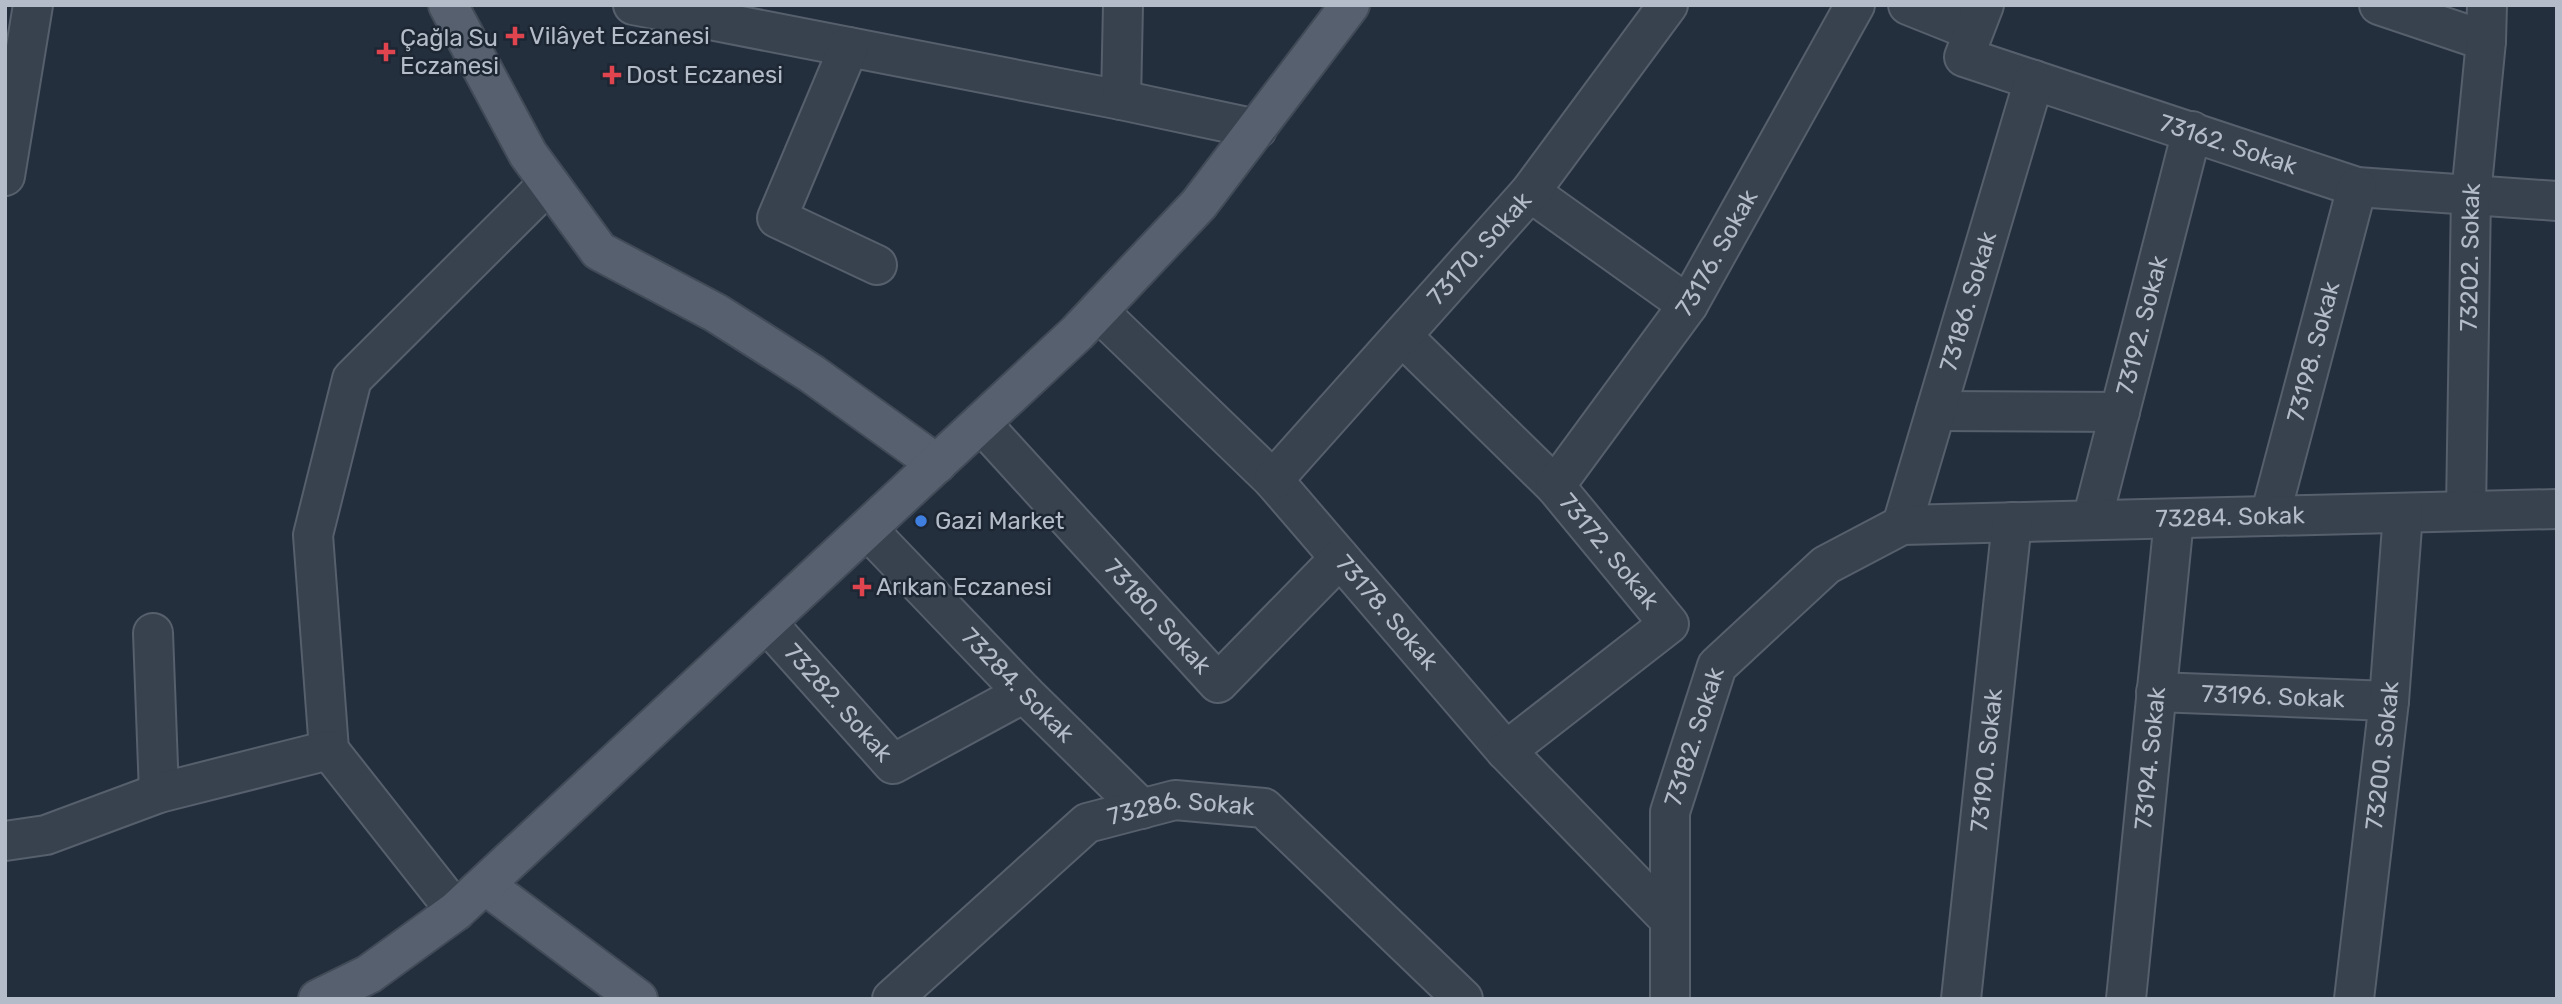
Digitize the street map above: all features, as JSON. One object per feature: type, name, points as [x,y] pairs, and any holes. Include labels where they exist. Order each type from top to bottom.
[{"type":"main road","points":[[448,5],[528,154],[599,251],[727,320],[812,374],[937,464]]},
{"type":"main road","points":[[318,999],[369,974],[456,911],[1098,311],[1199,204],[1350,5]]},
{"type":"main road","points":[[485,885],[638,999]]},
{"type":"street","points":[[5,176],[33,5]]},
{"type":"street","points":[[633,5],[1257,129]]},
{"type":"street","points":[[1121,100],[1123,5]]},
{"type":"street","name":"73170. Sokak","points":[[1273,480],[1530,192],[1668,5]]},
{"type":"street","name":"73176. Sokak","points":[[1555,486],[1688,305],[1855,5]]},
{"type":"street","points":[[1908,5],[1979,18]]},
{"type":"street","points":[[2379,5],[2486,23]]},
{"type":"street","name":"73162. Sokak","points":[[1979,18],[1964,57],[2357,187],[2557,201]]},
{"type":"street","name":"73202. Sokak","points":[[2466,511],[2471,195],[2486,23]]},
{"type":"street","points":[[849,47],[777,218],[877,265]]},
{"type":"street","name":"73186. Sokak","points":[[1902,525],[2034,80]]},
{"type":"street","name":"73192. Sokak","points":[[2092,520],[2192,131]]},
{"type":"street","points":[[456,911],[328,750],[313,535],[352,379],[549,183]]},
{"type":"street","name":"73198. Sokak","points":[[2270,516],[2357,187]]},
{"type":"street","points":[[1530,192],[1688,305]]},
{"type":"street","name":"73178. Sokak","points":[[1098,311],[1273,480],[1506,751],[1669,919]]},
{"type":"street","name":"73172. Sokak","points":[[1402,337],[1555,486],[1669,624],[1506,751]]},
{"type":"street","points":[[1936,411],[2120,412]]},
{"type":"street","name":"73180. Sokak","points":[[981,423],[1218,683],[1340,558]]},
{"type":"street","name":"73284. Sokak","points":[[1902,525],[2557,509]]},
{"type":"street","name":"73200. Sokak","points":[[2354,999],[2389,701],[2403,513]]},
{"type":"street","name":"73194. Sokak","points":[[2126,999],[2174,519]]},
{"type":"street","name":"73190. Sokak","points":[[1961,999],[2012,522]]},
{"type":"street","name":"73182. Sokak","points":[[1670,999],[1670,812],[1717,666],[1826,565],[1902,525]]},
{"type":"street","name":"73284. Sokak","points":[[867,528],[1024,693],[1142,809]]},
{"type":"street","name":"73282. Sokak","points":[[767,623],[893,764],[1024,693]]},
{"type":"street","points":[[153,634],[159,793]]},
{"type":"street","name":"73196. Sokak","points":[[2157,692],[2389,701]]},
{"type":"street","points":[[5,841],[46,835],[159,793],[328,750]]},
{"type":"street","name":"73286. Sokak","points":[[892,999],[1087,823],[1175,800],[1264,808],[1463,999]]},
{"type":"place","name":"Vilâyet Eczanesi","points":[[515,36]]},
{"type":"place","name":"Çağla Su Eczanesi","points":[[386,52]]},
{"type":"place","name":"Dost Eczanesi","points":[[612,75]]},
{"type":"place","name":"Gazi Market","points":[[921,521]]},
{"type":"place","name":"Arıkan Eczanesi","points":[[862,587]]}]
